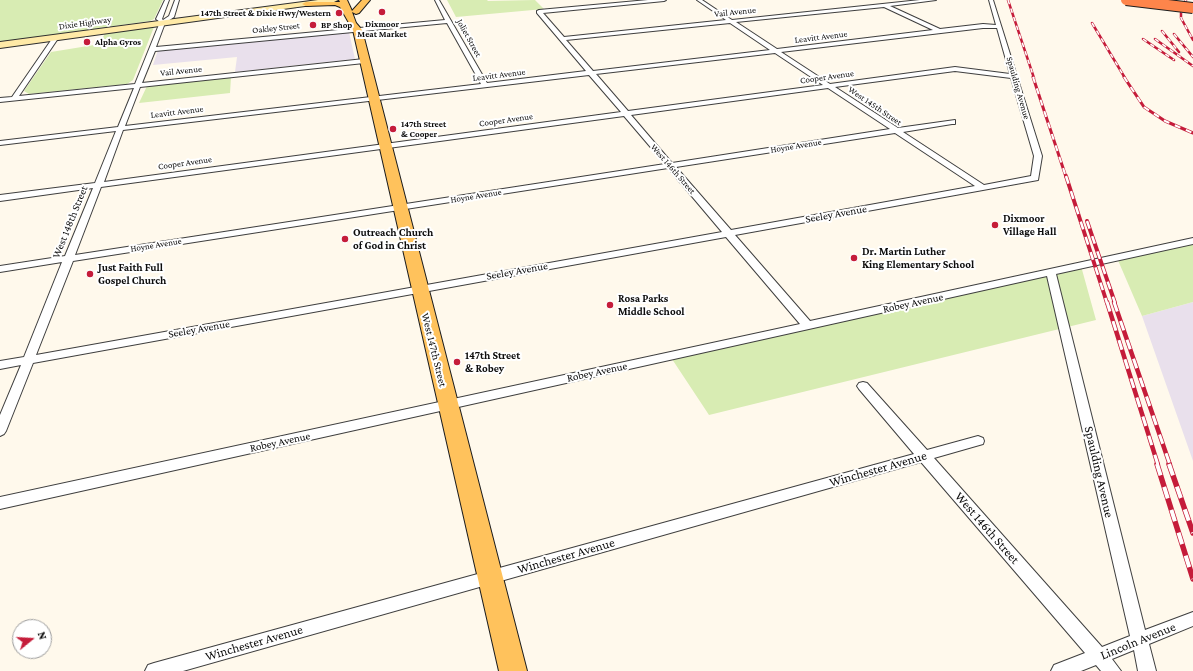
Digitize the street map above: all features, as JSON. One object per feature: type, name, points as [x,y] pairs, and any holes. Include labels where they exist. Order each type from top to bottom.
[{"type":"highway","points":[[1126,0],[1193,8]]},
{"type":"highway","points":[[1167,0],[1193,3]]},
{"type":"main road","name":"Dixie Highway","points":[[0,45],[163,22],[179,18],[305,2],[334,0]]},
{"type":"main road","name":"West 147th Street","points":[[343,0],[352,11]]},
{"type":"main road","name":"West 147th Street","points":[[354,0],[352,23],[357,30],[513,671]]},
{"type":"main road","points":[[305,2],[336,3],[343,5],[352,11],[366,0]]},
{"type":"street","name":"West 148th Street","points":[[163,22],[159,19],[167,0]]},
{"type":"street","name":"West 148th Street","points":[[0,431],[163,22],[170,17],[177,0]]},
{"type":"street","name":"Joliet Street","points":[[438,0],[485,85]]},
{"type":"street","name":"West 146th Street","points":[[664,0],[538,12],[808,326]]},
{"type":"street","name":"West 145th Street","points":[[699,0],[982,187]]},
{"type":"street","points":[[873,0],[939,31]]},
{"type":"street","name":"Vail Avenue","points":[[562,39],[934,0]]},
{"type":"street","name":"Spaulding Avenue","points":[[991,0],[1038,156],[1035,178]]},
{"type":"street","name":"Oakley Street","points":[[152,49],[449,21]]},
{"type":"street","name":"Leavitt Avenue","points":[[0,143],[939,31],[983,26],[1000,27]]},
{"type":"street","points":[[14,98],[56,37]]},
{"type":"street","name":"Vail Avenue","points":[[0,100],[138,84],[364,61]]},
{"type":"street","name":"Cooper Avenue","points":[[0,198],[955,70],[1014,76]]},
{"type":"street","name":"Hoyne Avenue","points":[[0,269],[952,122]]},
{"type":"street","name":"Seeley Avenue","points":[[0,365],[1035,178]]},
{"type":"street","name":"Robey Avenue","points":[[0,503],[1193,241]]},
{"type":"street","name":"Spaulding Avenue","points":[[1051,272],[1147,671]]},
{"type":"street","name":"West 146th Street","points":[[863,386],[1112,671]]},
{"type":"street","name":"Winchester Avenue","points":[[154,671],[978,441]]},
{"type":"street","name":"Lincoln Avenue","points":[[1060,671],[1193,619]]},
{"type":"shaded area","points":[[349,32],[355,59],[235,72],[237,57],[153,65],[158,50]]},
{"type":"shaded area","points":[[1193,302],[1193,461],[1142,316]]},
{"type":"green space","points":[[0,0],[163,0],[154,19],[150,21],[0,42]]},
{"type":"green space","points":[[447,0],[535,0],[544,9],[456,17]]},
{"type":"green space","points":[[151,26],[154,27],[133,80],[127,84],[29,94],[24,91],[51,52],[100,44],[105,33]]},
{"type":"green space","points":[[231,77],[230,93],[139,103],[147,86]]},
{"type":"green space","points":[[1193,241],[1193,302],[1142,316],[1117,258]]},
{"type":"green space","points":[[1081,266],[1096,320],[709,415],[670,356]]},
{"type":"railway","points":[[1008,0],[1034,78]]},
{"type":"railway","points":[[1186,0],[1181,13],[1181,18],[1193,40]]},
{"type":"railway","points":[[1092,23],[1125,78]]},
{"type":"railway","points":[[1162,31],[1179,52]]},
{"type":"railway","points":[[1174,34],[1193,57]]},
{"type":"railway","points":[[1143,39],[1174,60]]},
{"type":"railway","points":[[1155,39],[1193,66]]},
{"type":"railway","points":[[1033,77],[1066,177]]},
{"type":"railway","points":[[1124,77],[1144,107],[1165,121],[1193,133]]},
{"type":"railway","points":[[1066,176],[1107,303]]},
{"type":"railway","points":[[1087,221],[1115,303]]},
{"type":"railway","points":[[1107,302],[1158,465]]},
{"type":"railway","points":[[1114,302],[1170,465]]},
{"type":"railway","points":[[1157,464],[1193,579]]},
{"type":"railway","points":[[1169,464],[1193,533]]},
{"type":"place","name":"Dixmoor Meat Market","points":[[382,12]]},
{"type":"place","name":"147th Street & Dixie Hwy/Western","points":[[339,13]]},
{"type":"place","name":"BP Shop","points":[[313,25]]},
{"type":"place","name":"Alpha Gyros","points":[[87,42]]},
{"type":"place","name":"147th Street & Cooper","points":[[393,129]]},
{"type":"place","name":"Dixmoor Village Hall","points":[[995,225]]},
{"type":"place","name":"Outreach Church of God in Christ","points":[[345,239]]},
{"type":"place","name":"Dr. Martin Luther King Elementary School","points":[[854,258]]},
{"type":"place","name":"Just Faith Full Gospel Church","points":[[90,274]]},
{"type":"place","name":"Rosa Parks Middle School","points":[[610,305]]},
{"type":"place","name":"147th Street & Robey","points":[[457,362]]}]
